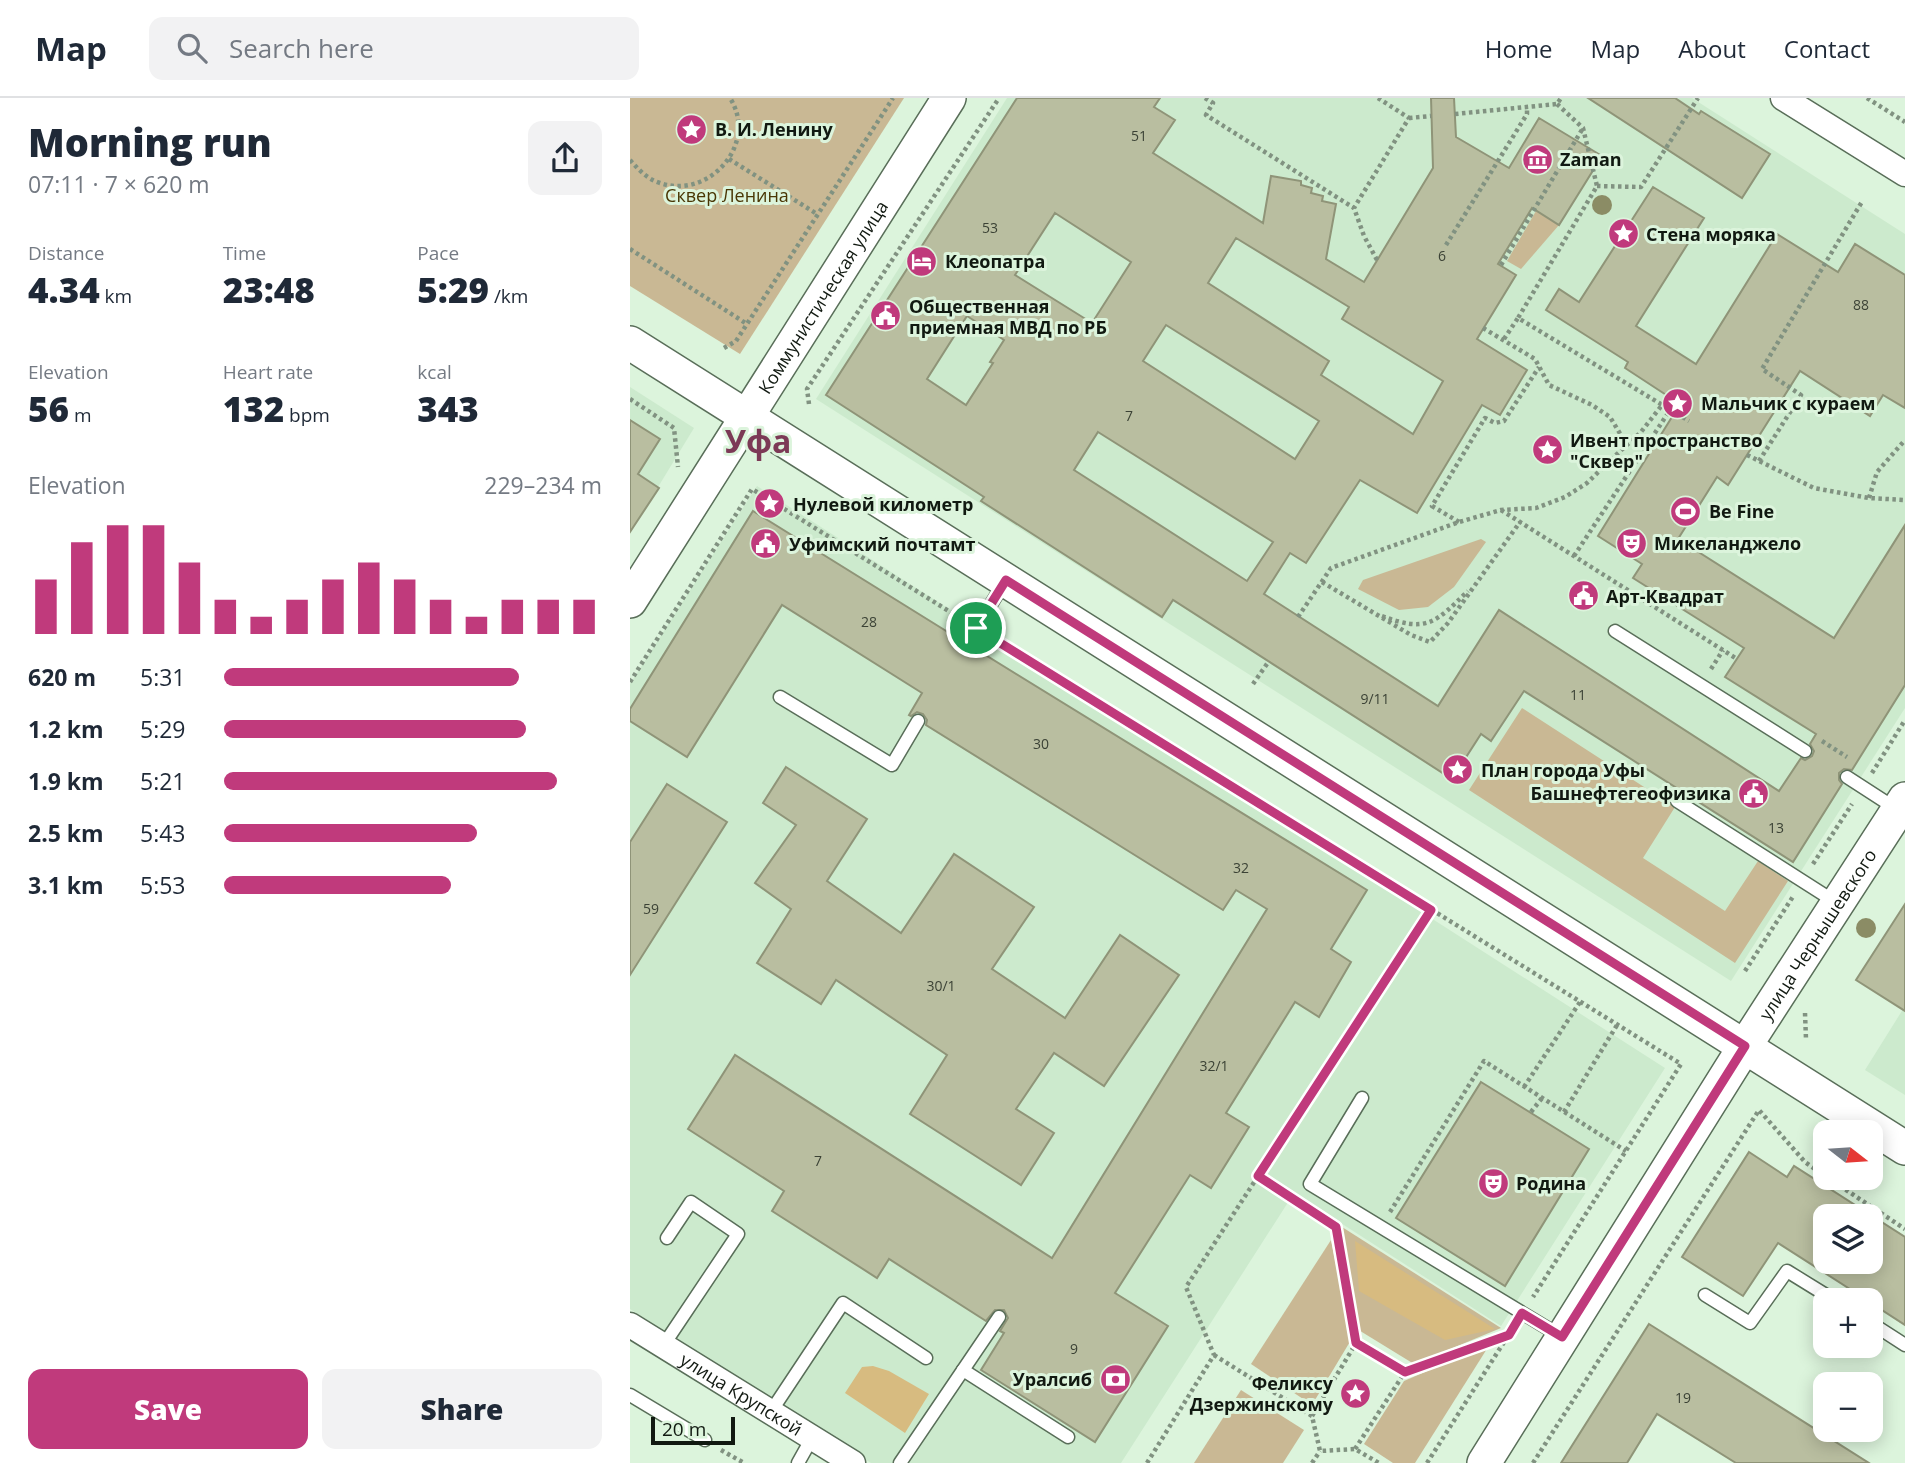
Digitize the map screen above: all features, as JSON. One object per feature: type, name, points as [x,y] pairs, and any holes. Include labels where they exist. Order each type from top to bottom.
[{"type":"main road","name":"Коммунистическая улица","points":[[630,601],[949,98]]},
{"type":"main road","points":[[630,344],[1905,1148]]},
{"type":"main road","name":"улица Чернышевского","points":[[1483,1463],[1745,1046],[1901,804]]},
{"type":"street","points":[[1783,98],[1905,174]]},
{"type":"street","name":"улица Крупской","points":[[630,1325],[845,1461]]},
{"type":"lane","points":[[967,643],[1006,580]]},
{"type":"lane","points":[[1615,631],[1805,751]]},
{"type":"lane","points":[[780,697],[892,765],[918,721]]},
{"type":"lane","points":[[1847,778],[1901,804]]},
{"type":"lane","points":[[1677,801],[1837,904]]},
{"type":"lane","points":[[1362,1098],[1310,1184],[1562,1337]]},
{"type":"lane","points":[[663,1346],[738,1234],[691,1202],[667,1238]]},
{"type":"lane","points":[[1705,1295],[1750,1323],[1787,1271],[1815,1288]]},
{"type":"lane","points":[[770,1413],[843,1303],[926,1358]]},
{"type":"lane","points":[[900,1463],[999,1317]]},
{"type":"lane","points":[[1883,1331],[1905,1345]]},
{"type":"lane","points":[[963,1370],[1068,1437]]},
{"type":"lane","points":[[630,1395],[705,1440]]},
{"type":"lane","points":[[798,1463],[812,1438]]},
{"type":"path","points":[[630,160],[642,174],[659,183],[679,187],[699,184],[716,174],[729,159],[737,142],[738,122],[730,98]]},
{"type":"path","points":[[724,348],[736,341],[893,98]]},
{"type":"path","points":[[809,404],[807,389],[999,98]]},
{"type":"path","points":[[1205,98],[1214,100],[1206,115],[1354,208],[1364,236],[1377,260]]},
{"type":"path","points":[[1378,98],[1409,118],[1431,116]]},
{"type":"path","points":[[1557,104],[1561,98]]},
{"type":"path","points":[[1597,186],[1641,187],[1698,98]]},
{"type":"path","points":[[1867,98],[1905,122]]},
{"type":"path","points":[[1455,114],[1557,104],[1583,128],[1597,186],[1504,340]]},
{"type":"path","points":[[1446,245],[1527,114],[1527,107]]},
{"type":"path","points":[[1354,208],[1409,118]]},
{"type":"path","points":[[1501,265],[1583,128]]},
{"type":"path","points":[[729,159],[818,215]]},
{"type":"path","points":[[1759,461],[1801,395],[1762,369],[1863,200]]},
{"type":"path","points":[[630,249],[747,324]]},
{"type":"path","points":[[1518,318],[1689,421]]},
{"type":"path","points":[[1483,328],[1535,359],[1549,386],[1592,405],[1610,417],[1627,445]]},
{"type":"path","points":[[1459,522],[1432,506],[1485,418],[1495,423],[1504,421],[1539,367]]},
{"type":"path","points":[[630,400],[674,428],[675,440]]},
{"type":"path","points":[[1298,617],[1331,568],[1459,522],[1501,510],[1536,508],[1565,497],[1587,483],[1627,445],[1662,405]]},
{"type":"path","points":[[1574,556],[1670,410]]},
{"type":"path","points":[[1869,498],[1877,472],[1905,440]]},
{"type":"path","points":[[1747,455],[1814,488],[1869,498],[1905,500]]},
{"type":"path","points":[[630,682],[752,489],[1681,1065],[1427,1463]]},
{"type":"path","points":[[1501,510],[1737,659]]},
{"type":"path","points":[[1322,582],[1410,635],[1430,642],[1436,638],[1520,522]]},
{"type":"path","points":[[1373,613],[1415,626],[1426,624],[1449,610],[1476,583]]},
{"type":"path","points":[[1253,684],[1269,661]]},
{"type":"path","points":[[1745,971],[1905,720]]},
{"type":"path","points":[[1817,738],[1850,759]]},
{"type":"path","points":[[1861,765],[1872,772]]},
{"type":"path","points":[[1312,1416],[1214,1355],[1186,1287],[1431,910]]},
{"type":"path","points":[[1524,1087],[1580,1002]]},
{"type":"path","points":[[1805,1013],[1806,1040]]},
{"type":"path","points":[[1564,1112],[1617,1025]]},
{"type":"path","points":[[1381,1227],[1484,1061],[1626,1151]]},
{"type":"path","points":[[1531,1112],[1542,1098]]},
{"type":"path","points":[[1532,1463],[1759,1110],[1805,1163],[1813,1168]]},
{"type":"path","points":[[1258,1176],[1302,1205]]},
{"type":"path","points":[[1846,1190],[1905,1229]]},
{"type":"path","points":[[1312,1463],[1320,1451],[1312,1416],[1356,1343],[1336,1227],[1313,1212]]},
{"type":"path","points":[[1355,1449],[1405,1372],[1509,1335]]},
{"type":"path","points":[[1356,1343],[1405,1372]]},
{"type":"path","points":[[1149,1462],[1214,1355]]},
{"type":"path","points":[[705,1440],[744,1463]]},
{"type":"path","points":[[1320,1451],[1355,1449],[1379,1463]]},
{"type":"shaded area","points":[[1007,98],[1692,98],[1905,234],[1905,708],[1731,981],[816,399]]},
{"type":"shaded area","points":[[630,387],[694,428],[630,533]]},
{"type":"shaded area","points":[[757,486],[1665,1068],[1501,1326],[1294,1193],[1121,1463],[871,1463],[630,1309],[630,684]]},
{"type":"shaded area","points":[[1905,1006],[1905,1095],[1865,1070]]},
{"type":"shaded area","points":[[1355,1241],[1495,1329],[1445,1340],[1359,1291]]},
{"type":"shaded area","points":[[873,1366],[889,1371],[929,1394],[905,1433],[845,1393],[862,1367]]},
{"type":"green space","name":"Сквер Ленина","points":[[630,98],[904,98],[740,354],[630,286]]},
{"type":"green space","points":[[1536,211],[1559,225],[1521,269],[1507,261]]},
{"type":"green space","points":[[1481,539],[1486,542],[1454,587],[1428,607],[1399,610],[1358,589],[1363,580]]},
{"type":"green space","points":[[1522,708],[1675,807],[1643,858],[1725,911],[1758,861],[1788,881],[1735,963],[1469,790]]},
{"type":"green space","points":[[1342,1227],[1501,1328],[1414,1364],[1357,1329]]},
{"type":"green space","points":[[1331,1240],[1351,1340],[1312,1405],[1251,1364]]},
{"type":"green space","points":[[1490,1344],[1415,1463],[1393,1463],[1364,1444],[1404,1381]]},
{"type":"green space","points":[[1241,1390],[1304,1430],[1283,1463],[1194,1463]]},
{"type":"building","points":[[1017,98],[1160,98],[1154,107],[1175,120],[1153,153],[1263,223],[1271,176],[1301,181],[1301,185],[1312,188],[1311,193],[1323,196],[1322,201],[1336,204],[1326,259],[1364,282],[1433,168],[1431,98],[1454,98],[1456,137],[1509,168],[1539,118],[1602,156],[1559,225],[1532,208],[1498,264],[1516,275],[1477,339],[1527,370],[1500,415],[1482,405],[1417,513],[1360,480],[1306,563],[1290,553],[1264,594],[1438,706],[1499,610],[1779,791],[1801,758],[1805,760],[1812,756],[1814,751],[1810,744],[1816,734],[1725,677],[1744,648],[1633,578],[1642,564],[1598,536],[1680,404],[1625,368],[1628,362],[1546,310],[1559,289],[1579,302],[1653,187],[1704,218],[1636,326],[1696,364],[1777,234],[1838,272],[1855,244],[1905,275],[1905,408],[1883,395],[1870,416],[1800,371],[1728,485],[1717,477],[1678,539],[1834,638],[1905,525],[1905,685],[1852,770],[1844,769],[1839,773],[1842,784],[1793,862],[1524,691],[1491,741],[1481,734],[1452,779],[1173,600],[1162,617],[981,501],[984,497],[826,395]],"holes":[[[1055,213],[1131,262],[1092,323],[1015,275]],[[1236,238],[1349,307],[1342,319],[1443,381],[1413,434],[1321,375],[1329,361],[1208,283]],[[967,316],[1004,340],[990,362],[993,363],[966,405],[927,379]],[[1166,325],[1319,421],[1295,459],[1143,361]],[[1098,432],[1273,542],[1247,581],[1074,470]]]},
{"type":"building","points":[[1588,98],[1675,98],[1770,154],[1742,198]]},
{"type":"building","points":[[630,420],[660,439],[638,474],[659,488],[630,532]]},
{"type":"building","points":[[753,511],[959,639],[959,647],[963,651],[974,648],[1367,890],[1331,949],[1351,962],[1319,1017],[1295,1002],[1226,1113],[1249,1127],[1211,1188],[1190,1175],[1115,1293],[1168,1326],[1095,1442],[981,1370],[1004,1333],[1000,1331],[1008,1318],[1004,1310],[995,1310],[986,1321],[889,1259],[877,1278],[772,1211],[784,1191],[688,1129],[735,1055],[1052,1258],[1267,909],[1236,890],[1223,910],[926,725],[927,720],[923,714],[917,712],[909,715],[922,693],[782,605],[687,757],[630,721],[630,709]]},
{"type":"building","points":[[786,767],[867,819],[827,881],[901,933],[954,854],[1034,907],[992,969],[1065,1018],[1120,935],[1179,975],[1104,1086],[1054,1053],[1016,1109],[1054,1133],[1021,1185],[910,1114],[947,1055],[836,980],[821,1004],[757,963],[791,909],[755,883],[796,825],[763,803]]},
{"type":"building","points":[[667,784],[727,822],[630,975],[630,842]]},
{"type":"building","points":[[1905,904],[1905,1011],[1856,980]]},
{"type":"building","name":"Родина","points":[[1481,1082],[1589,1149],[1505,1286],[1396,1218]]},
{"type":"building","points":[[1749,1152],[1787,1177],[1794,1166],[1813,1178],[1813,1190],[1832,1190],[1853,1204],[1813,1204],[1813,1265],[1778,1243],[1743,1296],[1682,1257]]},
{"type":"building","points":[[1883,1223],[1905,1237],[1905,1325],[1883,1311],[1883,1288],[1848,1288],[1826,1274],[1883,1274]]},
{"type":"building","points":[[1649,1324],[1813,1428],[1813,1442],[1836,1442],[1869,1463],[1736,1463],[1657,1414],[1627,1463],[1561,1463]]},
{"type":"place","name":"В. И. Ленину","points":[[692,129]]},
{"type":"place","name":"Zaman","points":[[1537,159]]},
{"type":"place","name":"Стена моряка","points":[[1623,234]]},
{"type":"place","name":"Клеопатра","points":[[922,261]]},
{"type":"place","name":"Общественная приемная МВД по РБ","points":[[886,316]]},
{"type":"place","name":"Мальчик с кураем","points":[[1678,403]]},
{"type":"place","name":"Ивент пространство \"Сквер\"","points":[[1547,450]]},
{"type":"place","name":"Нулевой километр","points":[[770,504]]},
{"type":"place","name":"Be Fine","points":[[1686,511]]},
{"type":"place","name":"Микеланджело","points":[[1631,543]]},
{"type":"place","name":"Уфимский почтамт","points":[[766,544]]},
{"type":"place","name":"Арт-Квадрат","points":[[1583,596]]},
{"type":"place","name":"План города Уфы","points":[[1458,770]]},
{"type":"place","name":"Башнефтегеофизика","points":[[1754,793]]},
{"type":"place","name":"Родина","points":[[1493,1183]]},
{"type":"place","name":"Уралсиб","points":[[1115,1379]]},
{"type":"place","name":"Феликсу Дзержинскому","points":[[1356,1393]]},
{"type":"district","name":"Уфа","points":[[758,440]]},
{"type":"route","points":[[1006,580],[1745,1046],[1562,1337],[1522,1313],[1509,1335],[1405,1372],[1356,1343],[1336,1227],[1258,1176],[1431,910],[976,628],[1006,580]]}]
